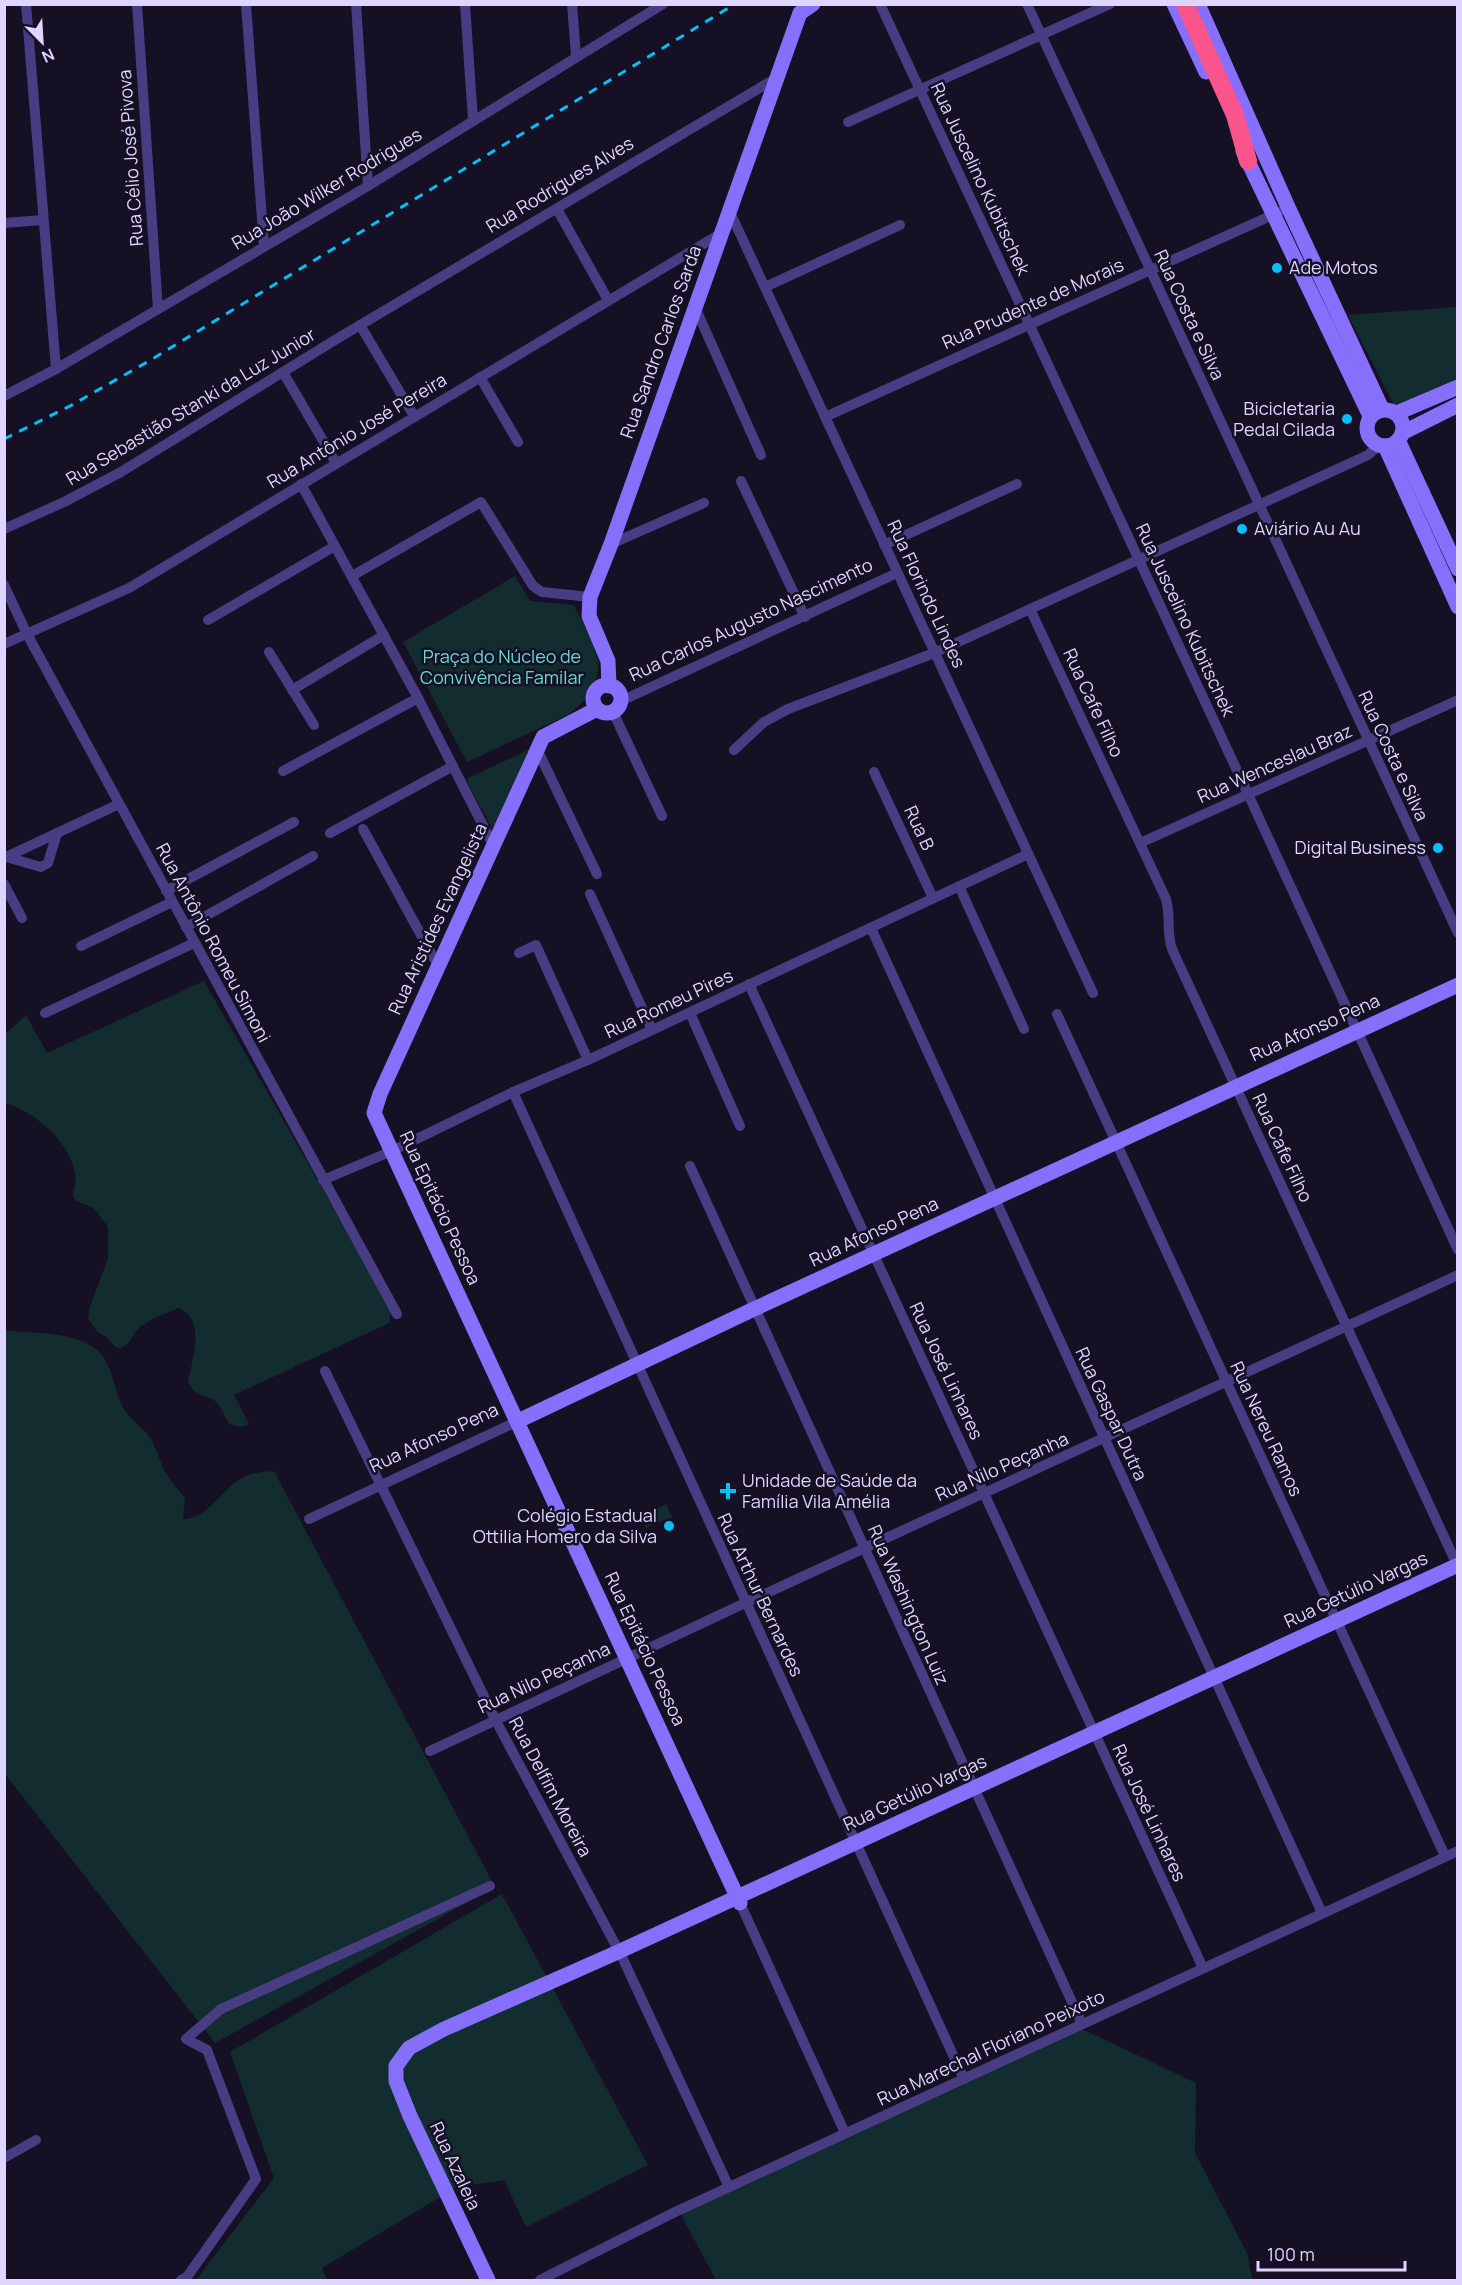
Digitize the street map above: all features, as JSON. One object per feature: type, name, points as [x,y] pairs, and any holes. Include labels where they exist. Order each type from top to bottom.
[{"type":"highway","points":[[1185,4],[1243,138],[1248,160]]},
{"type":"street","points":[[26,4],[56,369]]},
{"type":"street","name":"Rua Célio José Pivova","points":[[137,4],[158,309]]},
{"type":"street","points":[[246,4],[264,246]]},
{"type":"street","points":[[356,4],[368,186]]},
{"type":"street","points":[[465,4],[473,120]]},
{"type":"street","points":[[572,4],[576,56]]},
{"type":"street","name":"Rua João Wilker Rodrigues","points":[[4,396],[56,369],[368,186],[663,4]]},
{"type":"street","name":"Rua Juscelino Kubitschek","points":[[880,4],[1030,323],[1458,1250]]},
{"type":"street","name":"Rua Costa e Silva","points":[[1027,4],[1458,933]]},
{"type":"street","points":[[848,122],[1110,4]]},
{"type":"street","points":[[1174,4],[1272,215],[1383,413],[1403,424],[1391,441]]},
{"type":"street","points":[[1198,4],[1383,413]]},
{"type":"street","name":"Rua Sandro Carlos Sarda","points":[[609,686],[608,661],[589,616],[590,597],[611,544],[720,234],[807,9]]},
{"type":"street","name":"Rua Rodrigues Alves","points":[[360,325],[779,77]]},
{"type":"street","name":"Rua Prudente de Morais","points":[[825,417],[1288,207]]},
{"type":"street","points":[[557,209],[608,300]]},
{"type":"street","name":"Rua Florindo Lindes","points":[[729,210],[1093,993]]},
{"type":"street","points":[[4,223],[43,220]]},
{"type":"street","points":[[765,287],[900,225]]},
{"type":"street","name":"Rua Antônio José Pereira","points":[[4,644],[129,588],[720,234]]},
{"type":"street","points":[[695,308],[761,454]]},
{"type":"street","points":[[360,325],[414,416]]},
{"type":"street","name":"Rua Sebastião Stanki da Luz Junior","points":[[4,529],[64,502],[121,472],[360,325]]},
{"type":"street","points":[[283,372],[336,463]]},
{"type":"street","points":[[480,377],[518,442]]},
{"type":"street","points":[[1391,441],[1372,441],[1367,433],[1366,424],[1383,413],[1458,387]]},
{"type":"street","points":[[734,750],[764,722],[788,710],[934,653],[1259,506],[1368,455],[1458,405]]},
{"type":"street","points":[[1391,441],[1458,569]]},
{"type":"street","points":[[1391,441],[1458,607]]},
{"type":"street","points":[[741,481],[806,617]]},
{"type":"street","points":[[301,484],[418,698],[493,845]]},
{"type":"street","points":[[884,545],[1017,484]]},
{"type":"street","points":[[352,576],[481,502],[533,586],[542,592],[590,597]]},
{"type":"street","points":[[611,544],[704,503]]},
{"type":"street","points":[[208,620],[335,546]]},
{"type":"street","name":"Rua Carlos Augusto Nascimento","points":[[617,706],[897,573]]},
{"type":"street","name":"Rua Antônio Romeu Simoni","points":[[4,585],[27,634],[397,1314]]},
{"type":"street","name":"Rua Cafe Filho","points":[[1030,609],[1166,899],[1170,915],[1169,941],[1457,1565]]},
{"type":"street","points":[[292,690],[384,635]]},
{"type":"street","points":[[269,652],[314,725]]},
{"type":"street","points":[[617,706],[605,713],[597,709],[593,701],[594,693],[601,687],[609,686],[617,689],[617,706],[662,816]]},
{"type":"street","points":[[283,771],[418,698]]},
{"type":"street","name":"Rua Wenceslau Braz","points":[[1140,843],[1458,700]]},
{"type":"street","points":[[597,709],[540,743],[597,874]]},
{"type":"street","name":"Rua Aristides Evangelista","points":[[375,1118],[375,1107],[380,1094],[540,743]]},
{"type":"street","points":[[330,833],[453,766]]},
{"type":"street","name":"Rua B","points":[[874,772],[933,898]]},
{"type":"street","points":[[5,858],[119,804]]},
{"type":"street","points":[[166,891],[294,822]]},
{"type":"street","points":[[363,829],[438,966]]},
{"type":"street","points":[[5,858],[46,867],[57,833]]},
{"type":"street","name":"Rua Romeu Pires","points":[[323,1180],[392,1152],[513,1092],[690,1013],[1028,854]]},
{"type":"street","points":[[186,927],[313,856]]},
{"type":"street","points":[[4,884],[22,918]]},
{"type":"street","points":[[959,886],[1024,1029]]},
{"type":"street","points":[[590,894],[652,1030]]},
{"type":"street","points":[[81,946],[172,902]]},
{"type":"street","name":"Rua Gaspar Dutra","points":[[871,928],[1322,1913]]},
{"type":"street","points":[[45,1013],[194,943]]},
{"type":"street","points":[[519,953],[536,945],[588,1060]]},
{"type":"street","name":"Rua José Linhares","points":[[749,984],[1203,1968]]},
{"type":"street","name":"Rua Afonso Pena","points":[[309,1519],[874,1253],[1458,985]]},
{"type":"street","points":[[690,1013],[740,1126]]},
{"type":"street","name":"Rua Nereu Ramos","points":[[1057,1014],[1445,1856]]},
{"type":"street","name":"Rua Arthur Bernardes","points":[[513,1092],[964,2079]]},
{"type":"street","name":"Rua Epitácio Pessoa","points":[[375,1118],[628,1658],[845,2133]]},
{"type":"street","name":"Rua Washington Luiz","points":[[690,1166],[1082,2024]]},
{"type":"street","name":"Rua Nilo Peçanha","points":[[430,1751],[745,1603],[1458,1275]]},
{"type":"street","name":"Rua Delfim Moreira","points":[[325,1371],[495,1719],[622,1957],[729,2187]]},
{"type":"street","name":"Rua Getúlio Vargas","points":[[396,2066],[409,2048],[444,2029],[739,1900],[855,1842],[1457,1565]]},
{"type":"street","name":"Rua Marechal Floriano Peixoto","points":[[540,2280],[729,2187],[1458,1851]]},
{"type":"street","points":[[181,2280],[187,2277],[256,2179],[207,2050],[186,2039],[221,2009],[490,1886]]},
{"type":"street","name":"Rua Azaleia","points":[[396,2066],[396,2082],[410,2116],[488,2280]]},
{"type":"street","points":[[4,2158],[36,2140]]},
{"type":"green space","points":[[1457,307],[1457,386],[1396,409],[1348,315]]},
{"type":"green space","name":"Praça do Núcleo de Convivência Familar","points":[[515,576],[530,601],[574,605],[597,658],[595,683],[586,697],[568,715],[467,762],[403,642]]},
{"type":"green space","points":[[528,750],[493,827],[468,784],[468,778]]},
{"type":"green space","points":[[204,981],[391,1309],[389,1323],[234,1395],[249,1424],[242,1427],[231,1425],[214,1400],[198,1393],[190,1385],[188,1380],[194,1351],[195,1329],[187,1313],[178,1308],[152,1319],[136,1331],[126,1345],[119,1348],[97,1331],[88,1319],[90,1307],[108,1258],[108,1227],[94,1208],[76,1201],[73,1197],[75,1174],[72,1162],[59,1139],[28,1113],[5,1103],[5,1034],[26,1015],[47,1053]]},
{"type":"green space","points":[[5,1330],[70,1337],[98,1351],[109,1367],[126,1412],[148,1435],[166,1473],[185,1498],[183,1519],[191,1518],[206,1510],[241,1478],[254,1473],[274,1471],[495,1887],[215,2043],[5,1774]]},
{"type":"green space","points":[[666,1504],[672,1517],[646,1528],[641,1516]]},
{"type":"green space","points":[[502,1894],[648,2165],[526,2227],[504,2180],[457,2187],[322,2268],[327,2280],[196,2280],[274,2178],[230,2052]]},
{"type":"green space","points":[[1080,2028],[1196,2083],[1195,2153],[1248,2255],[1252,2280],[716,2280],[680,2213]]},
{"type":"railway","points":[[4,439],[70,406],[149,361],[735,4]]},
{"type":"place","name":"Ade Motos","points":[[1277,268]]},
{"type":"place","name":"Bicicletaria Pedal Cilada","points":[[1347,419]]},
{"type":"place","name":"Aviário Au Au","points":[[1242,529]]},
{"type":"place","name":"Digital Business","points":[[1438,848]]},
{"type":"place","name":"Unidade de Saúde da Família Vila Amélia","points":[[728,1491]]},
{"type":"place","name":"Colégio Estadual Ottilia Homero da Silva","points":[[669,1526]]}]
